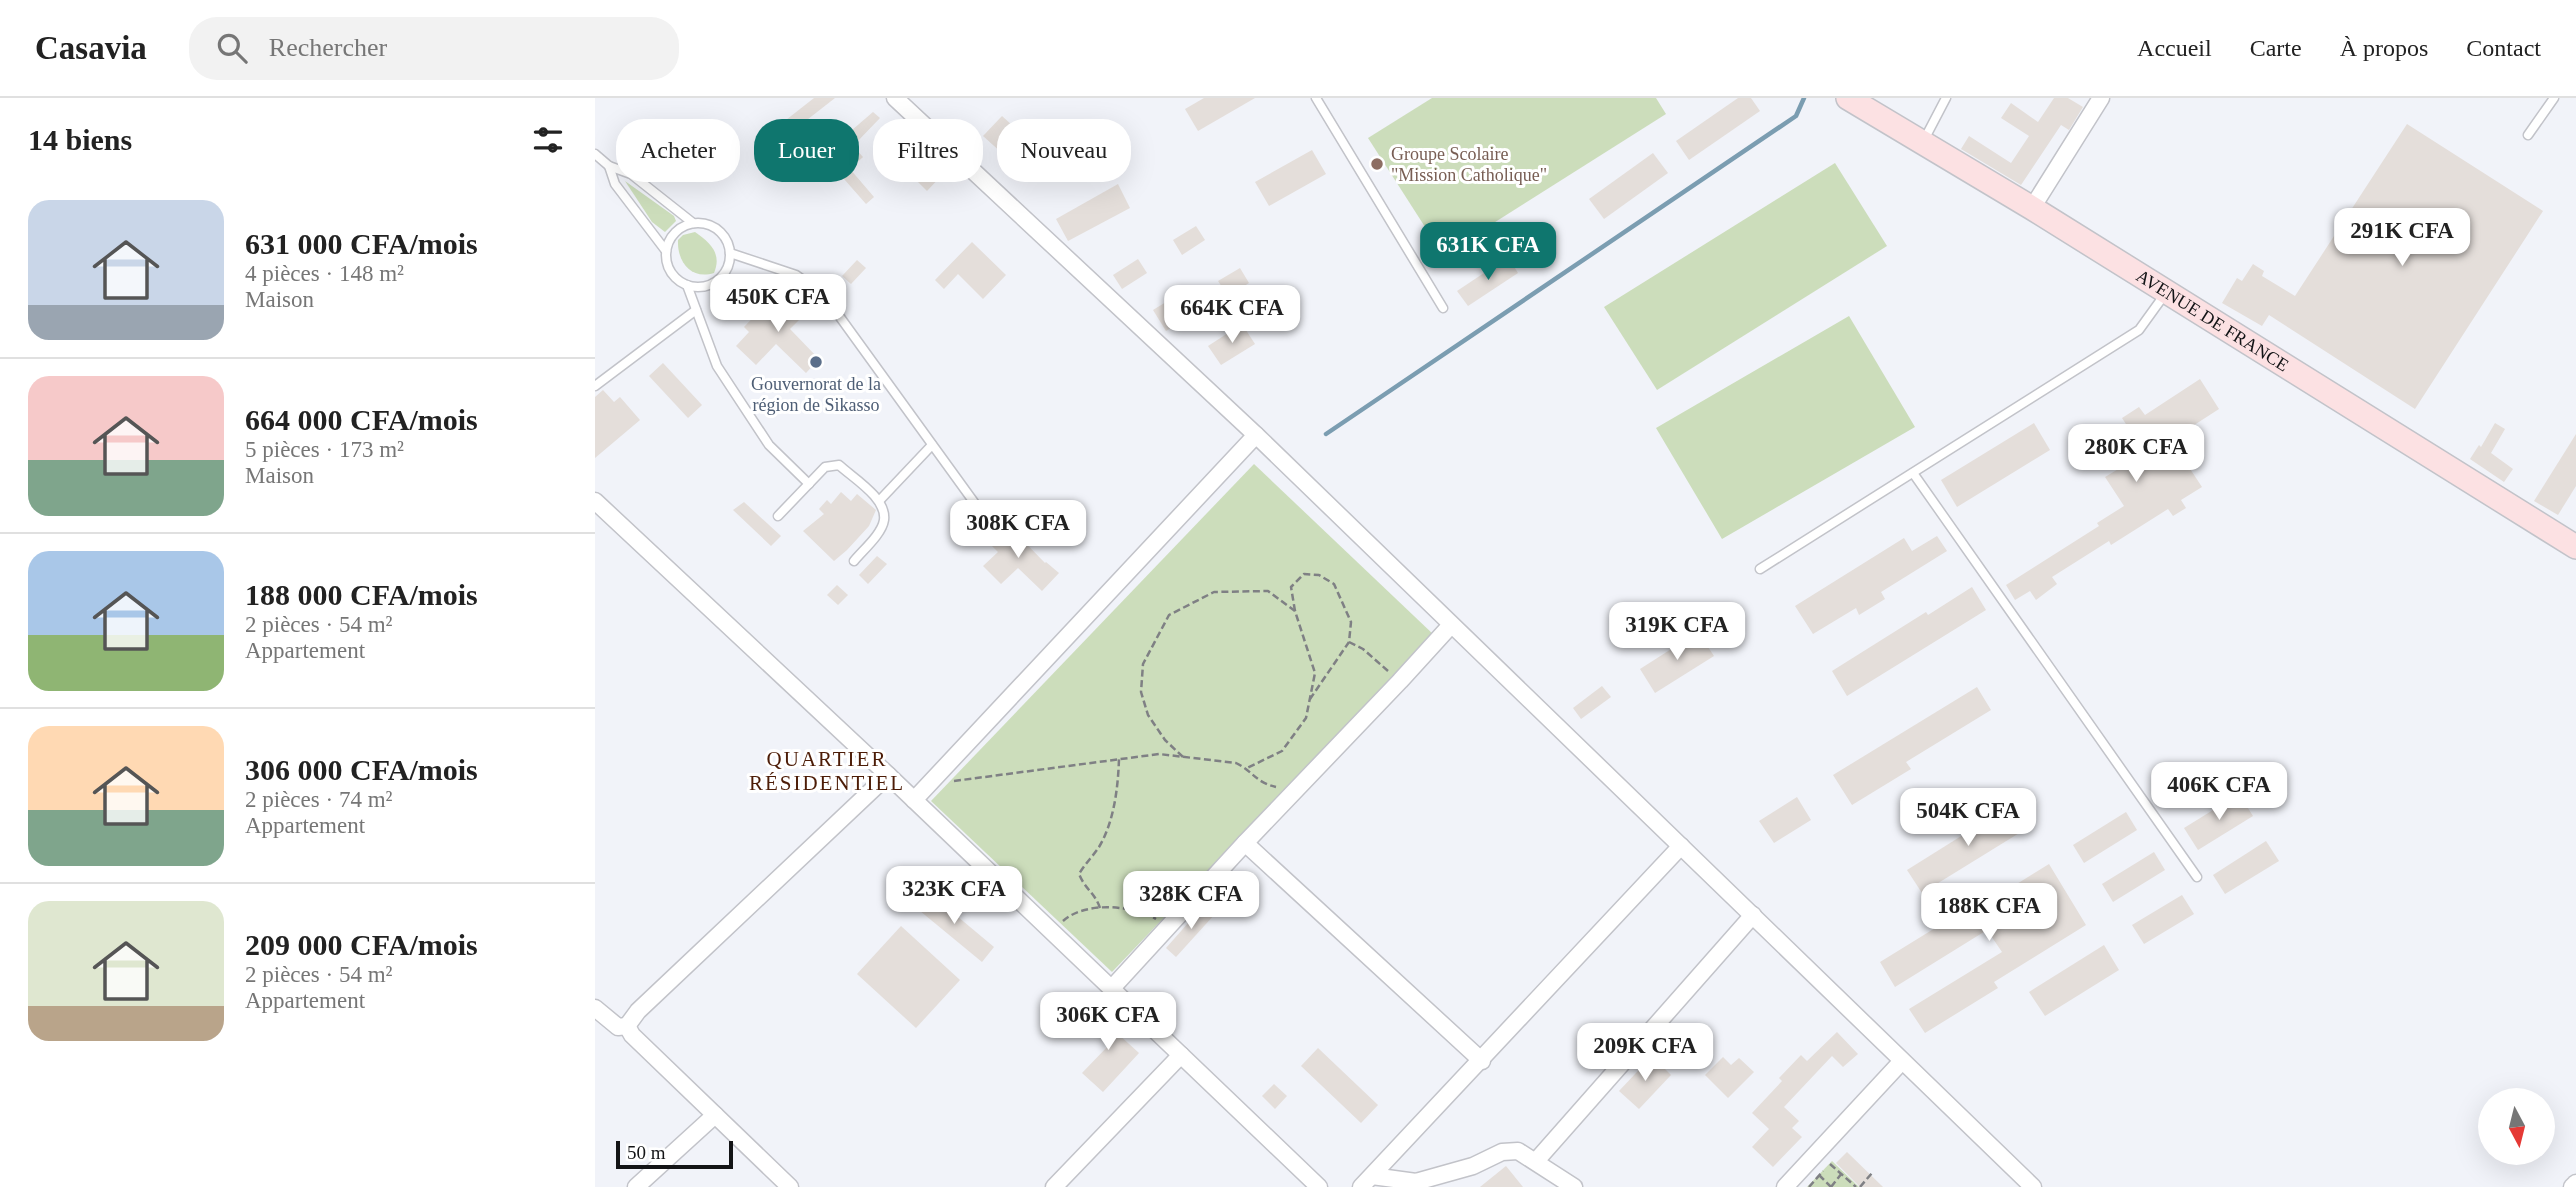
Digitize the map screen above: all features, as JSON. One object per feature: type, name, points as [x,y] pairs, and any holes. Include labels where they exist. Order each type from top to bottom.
[{"type":"main road","name":"AVENUE DE FRANCE","points":[[1848,98],[2032,208],[2576,547]]},
{"type":"street","points":[[895,98],[1257,435],[2033,1187]]},
{"type":"street","points":[[2032,208],[2101,98]]},
{"type":"street","points":[[914,800],[1257,435]]},
{"type":"street","points":[[595,501],[888,775],[1319,1187]]},
{"type":"street","points":[[1112,988],[1245,842],[1451,625]]},
{"type":"street","points":[[595,1008],[618,1027],[627,1026],[638,1010],[888,775]]},
{"type":"street","points":[[1245,842],[1482,1060]]},
{"type":"street","points":[[1367,1182],[1681,846]]},
{"type":"street","points":[[1536,1161],[1753,915]]},
{"type":"street","points":[[627,1026],[632,1035],[790,1187]]},
{"type":"street","points":[[1054,1187],[1181,1055]]},
{"type":"street","points":[[1785,1187],[1902,1061]]},
{"type":"street","points":[[636,1187],[715,1115]]},
{"type":"street","points":[[1367,1182],[1416,1182],[1473,1166],[1502,1152],[1518,1151],[1574,1187]]},
{"type":"street","points":[[2572,1187],[2576,1183]]},
{"type":"lane","points":[[1317,98],[1443,309]]},
{"type":"lane","points":[[1923,143],[1945,98]]},
{"type":"lane","points":[[2528,135],[2554,98]]},
{"type":"lane","points":[[595,154],[609,166],[631,174],[693,223],[714,227],[722,234],[730,253],[729,263],[717,280],[708,285],[687,285]]},
{"type":"lane","points":[[609,166],[615,184],[666,251],[671,272],[687,285],[717,366],[769,445],[809,484]]},
{"type":"lane","points":[[666,251],[675,233],[693,223]]},
{"type":"lane","points":[[730,253],[796,275],[824,295],[976,505]]},
{"type":"lane","points":[[1760,569],[2139,330],[2166,291]]},
{"type":"lane","points":[[595,386],[696,310]]},
{"type":"lane","points":[[879,501],[932,445]]},
{"type":"lane","points":[[778,516],[825,467],[839,465],[879,501],[884,521],[880,530],[854,561]]},
{"type":"lane","points":[[1913,473],[2197,877]]},
{"type":"path","points":[[1247,768],[1282,751],[1306,718],[1309,702],[1315,673],[1295,611],[1291,587],[1304,574],[1319,575],[1334,584],[1351,622],[1349,642],[1309,702]]},
{"type":"path","points":[[1183,757],[1165,740],[1148,715],[1141,692],[1143,664],[1169,615],[1214,592],[1268,591],[1295,611]]},
{"type":"path","points":[[1349,642],[1363,649],[1400,681]]},
{"type":"path","points":[[940,772],[950,782],[1159,754],[1236,763],[1247,768],[1261,784],[1286,789],[1292,794]]},
{"type":"path","points":[[1100,908],[1096,896],[1084,888],[1079,874],[1099,847],[1106,828],[1118,791],[1119,759]]},
{"type":"path","points":[[1053,933],[1066,918],[1089,908],[1114,908],[1153,916],[1167,927]]},
{"type":"path","points":[[1809,1187],[1831,1163],[1858,1187],[1872,1173]]},
{"type":"path","points":[[1819,1175],[1831,1187],[1842,1174]]},
{"type":"green space","points":[[1432,98],[1656,98],[1666,114],[1443,255],[1368,138]]},
{"type":"green space","points":[[1835,163],[1887,246],[1657,390],[1604,307]]},
{"type":"green space","points":[[626,182],[674,216],[676,221],[665,232],[652,222]]},
{"type":"green space","points":[[695,232],[714,250],[717,260],[714,273],[699,274],[683,262],[678,240],[683,235]]},
{"type":"green space","points":[[1849,316],[1915,427],[1722,539],[1656,428]]},
{"type":"green space","points":[[1254,464],[1434,635],[1112,972],[931,801]]},
{"type":"green space","points":[[1832,1161],[1859,1187],[1807,1187]]},
{"type":"building","points":[[814,98],[835,98],[808,119],[787,119]]},
{"type":"building","points":[[1204,98],[1255,98],[1198,131],[1185,109]]},
{"type":"building","points":[[1738,98],[1751,98],[1760,111],[1689,160],[1676,141]]},
{"type":"building","points":[[2054,98],[2068,98],[2083,107],[2069,130],[2061,125],[2021,185],[1961,149],[1969,136],[2011,163],[2029,136],[2001,118],[2011,103],[2038,122]]},
{"type":"building","points":[[873,112],[880,118],[873,119],[873,125],[859,140],[859,124]]},
{"type":"building","points":[[997,121],[997,149],[983,136]]},
{"type":"building","points":[[2407,124],[2543,211],[2415,409],[2269,315],[2262,326],[2222,303],[2237,278],[2242,281],[2253,264],[2264,271],[2262,276],[2295,296]]},
{"type":"building","points":[[1312,150],[1326,174],[1269,206],[1255,182]]},
{"type":"building","points":[[1653,153],[1668,173],[1604,219],[1589,199]]},
{"type":"building","points":[[859,180],[874,197],[866,204],[847,182],[859,182]]},
{"type":"building","points":[[918,182],[935,182],[927,191]]},
{"type":"building","points":[[1118,184],[1130,208],[1068,241],[1056,219]]},
{"type":"building","points":[[1196,226],[1205,240],[1182,255],[1173,240]]},
{"type":"building","points":[[972,242],[1006,275],[983,299],[958,274],[944,289],[935,280]]},
{"type":"building","points":[[1508,257],[1518,273],[1468,306],[1457,291]]},
{"type":"building","points":[[1138,259],[1147,273],[1122,289],[1113,275]]},
{"type":"building","points":[[857,260],[866,268],[851,284],[842,276]]},
{"type":"building","points":[[1240,268],[1249,283],[1228,296],[1218,281]]},
{"type":"building","points":[[788,291],[809,310],[790,329],[819,359],[806,373],[776,344],[756,365],[736,346],[749,332],[744,327],[763,307],[769,312]]},
{"type":"building","points":[[1179,294],[1192,315],[1166,331],[1153,310]]},
{"type":"building","points":[[1242,324],[1255,344],[1221,365],[1208,346]]},
{"type":"building","points":[[663,363],[702,405],[688,418],[649,376]]},
{"type":"building","points":[[2200,379],[2219,409],[2171,440],[2202,487],[2181,500],[2186,508],[2173,516],[2168,509],[2111,545],[2109,541],[2052,577],[2057,584],[2036,600],[2030,591],[2015,600],[2006,585],[2099,526],[2097,523],[2124,506],[2105,477],[2145,453],[2122,418],[2139,407],[2145,415]]},
{"type":"building","points":[[603,390],[614,402],[620,397],[640,420],[595,458],[595,397]]},
{"type":"building","points":[[2034,423],[2050,450],[1957,507],[1941,480]]},
{"type":"building","points":[[2495,423],[2505,429],[2491,453],[2513,469],[2504,482],[2470,459],[2479,445],[2481,447]]},
{"type":"building","points":[[2576,434],[2576,486],[2558,515],[2534,501]]},
{"type":"building","points":[[841,492],[851,501],[857,494],[876,510],[869,526],[834,561],[803,531],[824,514],[819,509],[827,500],[831,504]]},
{"type":"building","points":[[744,502],[781,536],[771,546],[733,510]]},
{"type":"building","points":[[1008,525],[1045,563],[1059,573],[1042,591],[1018,568],[1001,584],[983,566],[998,552],[989,543]]},
{"type":"building","points":[[1937,536],[1947,551],[1881,592],[1885,599],[1859,615],[1856,608],[1813,634],[1795,606],[1904,538],[1912,551]]},
{"type":"building","points":[[877,556],[887,564],[868,584],[859,575]]},
{"type":"building","points":[[837,585],[848,595],[838,605],[827,595]]},
{"type":"building","points":[[1972,587],[1986,610],[1847,696],[1832,671],[1926,612],[1928,615]]},
{"type":"building","points":[[1698,632],[1714,656],[1655,693],[1640,669]]},
{"type":"building","points":[[1602,686],[1611,697],[1581,719],[1573,708]]},
{"type":"building","points":[[1977,687],[1991,710],[1906,762],[1911,769],[1852,805],[1833,775]]},
{"type":"building","points":[[2239,794],[2253,816],[2198,850],[2184,828]]},
{"type":"building","points":[[1797,797],[1811,820],[1774,843],[1759,821]]},
{"type":"building","points":[[2014,803],[2029,827],[1922,893],[1907,870]]},
{"type":"building","points":[[2126,812],[2137,830],[2084,863],[2073,845]]},
{"type":"building","points":[[2266,841],[2279,861],[2225,894],[2213,875]]},
{"type":"building","points":[[2154,852],[2165,870],[2113,902],[2102,884]]},
{"type":"building","points":[[2049,864],[2086,925],[1994,982],[1998,988],[1925,1033],[1909,1009],[2002,952],[1987,930],[1895,987],[1880,962],[1953,917],[1956,922]]},
{"type":"building","points":[[927,891],[994,947],[982,962],[914,906]]},
{"type":"building","points":[[2182,895],[2194,914],[2144,944],[2132,925]]},
{"type":"building","points":[[1205,904],[1215,914],[1176,957],[1166,948]]},
{"type":"building","points":[[901,926],[960,980],[916,1028],[857,974]]},
{"type":"building","points":[[2104,945],[2119,970],[2045,1016],[2029,992]]},
{"type":"building","points":[[1098,1007],[1111,1018],[1106,1023],[1139,1053],[1103,1092],[1082,1073],[1109,1045],[1084,1023]]},
{"type":"building","points":[[1837,1032],[1858,1054],[1843,1067],[1832,1056],[1784,1107],[1799,1121],[1792,1128],[1802,1137],[1773,1167],[1752,1147],[1769,1129],[1752,1113],[1782,1081],[1779,1078],[1801,1055],[1807,1061]]},
{"type":"building","points":[[1318,1048],[1378,1105],[1361,1123],[1301,1066]]},
{"type":"building","points":[[1652,1056],[1671,1075],[1639,1109],[1619,1091]]},
{"type":"building","points":[[1723,1057],[1731,1065],[1739,1058],[1754,1072],[1728,1098],[1705,1075]]},
{"type":"building","points":[[1274,1084],[1287,1096],[1275,1109],[1262,1096]]},
{"type":"building","points":[[1847,1152],[1883,1187],[1860,1187],[1836,1163]]},
{"type":"building","points":[[1506,1166],[1523,1187],[1480,1187]]},
{"type":"waterway","points":[[1326,434],[1796,116],[1804,98]]},
{"type":"place","name":"Groupe Scolaire \"Mission Catholique\"","points":[[1377,164]]},
{"type":"place","name":"Gouvernorat de la région de Sikasso","points":[[816,362]]},
{"type":"district","name":"QUARTIER RÉSIDENTIEL","points":[[827,771]]}]
